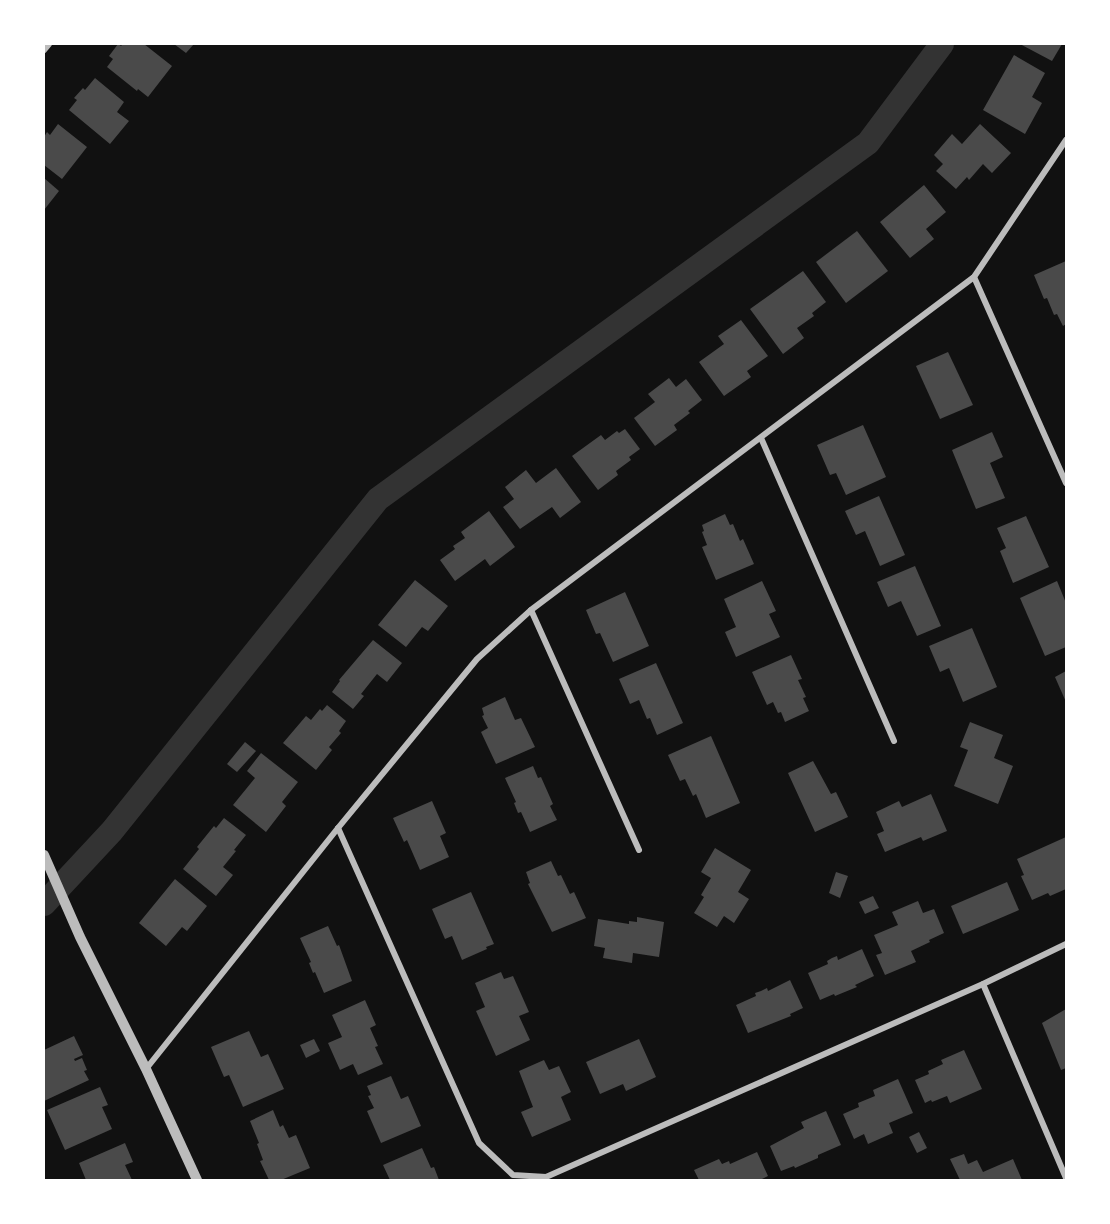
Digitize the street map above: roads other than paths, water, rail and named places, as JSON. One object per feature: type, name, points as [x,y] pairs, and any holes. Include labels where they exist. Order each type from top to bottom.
[{"type":"street","points":[[44,50],[49,44]]},
{"type":"street","points":[[146,1069],[338,828],[477,659],[531,610],[974,277],[1066,140]]},
{"type":"street","points":[[974,277],[1066,483]]},
{"type":"street","points":[[761,438],[894,741]]},
{"type":"street","points":[[531,610],[639,850]]},
{"type":"street","points":[[338,828],[480,1143],[513,1175],[546,1177],[983,984],[1066,944]]},
{"type":"street","points":[[44,857],[197,1180]]},
{"type":"street","points":[[983,984],[1066,1178]]},
{"type":"waterway","points":[[44,904],[112,831],[378,499],[868,143],[942,44]]}]
